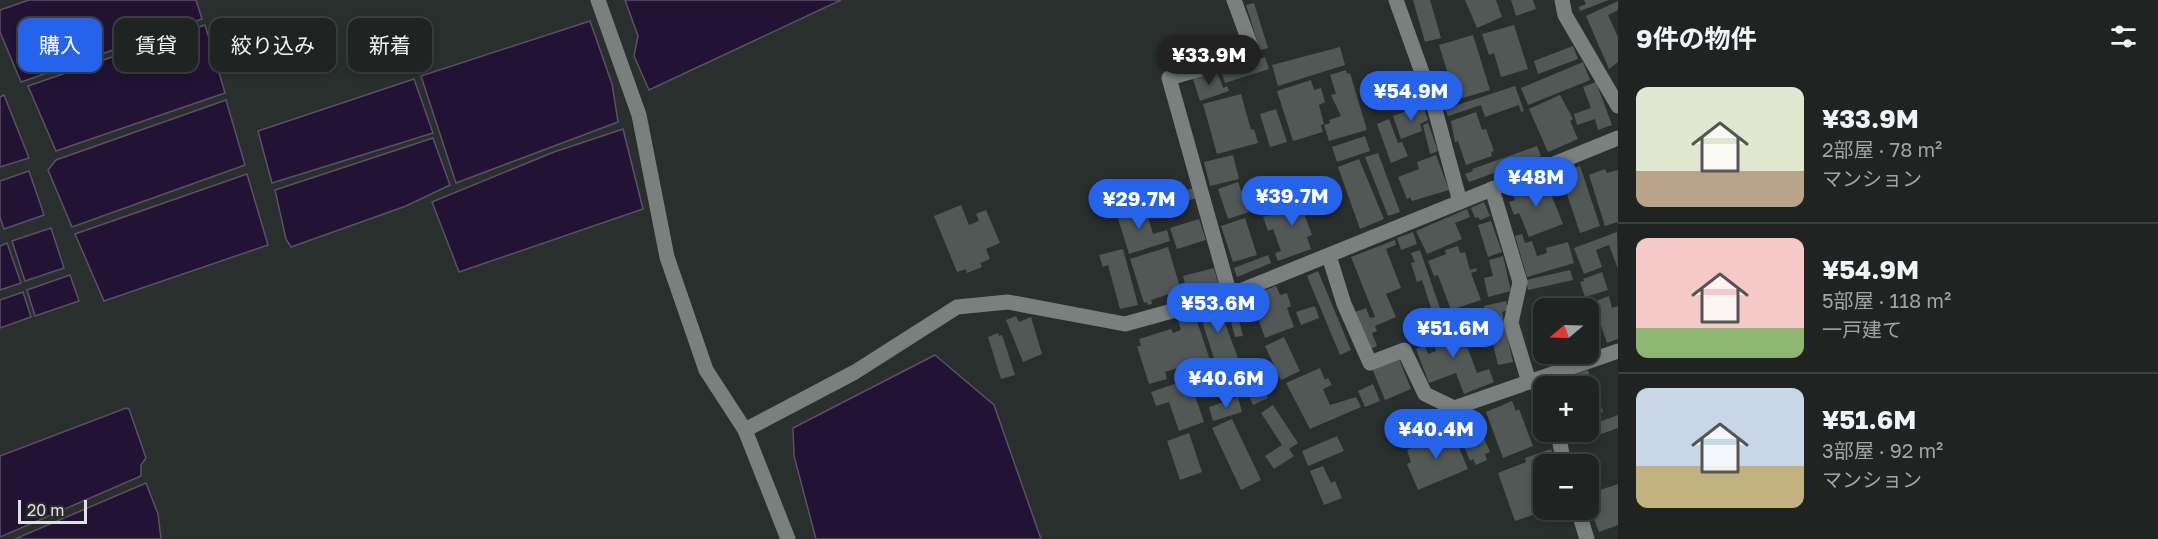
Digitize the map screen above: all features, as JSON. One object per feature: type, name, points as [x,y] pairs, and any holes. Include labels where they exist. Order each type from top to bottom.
[{"type":"street","points":[[598,0],[639,115],[667,257],[706,370],[746,430],[788,539]]},
{"type":"street","points":[[1230,295],[1168,78],[1242,57],[1252,49],[1234,0]]},
{"type":"street","points":[[1396,0],[1434,106],[1460,202]]},
{"type":"street","points":[[1562,0],[1565,15],[1618,106]]},
{"type":"street","points":[[746,430],[855,372],[957,307],[1008,302],[1125,324],[1230,295],[1618,138]]},
{"type":"street","points":[[1492,189],[1520,282],[1511,323],[1535,376]]},
{"type":"street","points":[[1329,255],[1344,304],[1370,363],[1404,350],[1425,394],[1454,408],[1533,384]]},
{"type":"street","points":[[1556,376],[1618,351]]},
{"type":"street","points":[[1581,520],[1587,539]]},
{"type":"shaded area","points":[[29,0],[196,0],[202,19],[114,18],[114,50],[102,54],[102,18],[18,18],[18,72],[50,72],[21,82],[0,32],[0,10]]},
{"type":"shaded area","points":[[625,0],[841,0],[649,90],[634,56],[638,36]]},
{"type":"shaded area","points":[[590,21],[612,84],[618,122],[456,183],[421,76]]},
{"type":"shaded area","points":[[205,25],[210,42],[210,72],[219,72],[225,93],[56,151],[28,86],[69,72],[102,72],[102,60],[114,56],[114,72],[198,72],[198,27]]},
{"type":"shaded area","points":[[414,79],[433,133],[272,183],[258,131]]},
{"type":"shaded area","points":[[4,95],[29,158],[0,167],[0,97]]},
{"type":"shaded area","points":[[226,100],[245,165],[72,227],[48,170],[56,160]]},
{"type":"shaded area","points":[[623,129],[643,209],[459,272],[432,202],[554,152]]},
{"type":"shaded area","points":[[433,138],[450,185],[406,206],[291,247],[286,239],[275,190]]},
{"type":"shaded area","points":[[29,171],[44,215],[4,229],[0,217],[0,181]]},
{"type":"shaded area","points":[[247,174],[268,245],[104,301],[75,234]]},
{"type":"shaded area","points":[[51,228],[64,268],[25,281],[12,241]]},
{"type":"shaded area","points":[[7,243],[21,283],[0,290],[0,246]]},
{"type":"shaded area","points":[[70,275],[79,301],[35,316],[27,290]]},
{"type":"shaded area","points":[[23,292],[31,317],[0,328],[0,300]]},
{"type":"shaded area","points":[[935,355],[994,405],[1041,539],[816,539],[794,456],[793,428]]},
{"type":"shaded area","points":[[126,408],[129,409],[146,458],[141,465],[141,476],[0,537],[0,456]]},
{"type":"shaded area","points":[[146,483],[158,514],[161,539],[15,539]]},
{"type":"building","points":[[1413,0],[1430,0],[1441,38],[1425,42]]},
{"type":"building","points":[[1465,0],[1496,0],[1502,17],[1477,28]]},
{"type":"building","points":[[1511,0],[1533,0],[1536,9],[1516,16]]},
{"type":"building","points":[[1584,0],[1609,0],[1580,11],[1579,7],[1586,4]]},
{"type":"building","points":[[1618,1],[1618,10],[1608,15],[1618,37],[1618,62],[1609,69],[1586,16]]},
{"type":"building","points":[[1254,3],[1268,48],[1260,50],[1246,5]]},
{"type":"building","points":[[1514,25],[1528,69],[1501,77],[1494,53],[1489,55],[1482,34]]},
{"type":"building","points":[[1473,35],[1490,90],[1456,100],[1439,45]]},
{"type":"building","points":[[1573,46],[1578,59],[1538,74],[1534,61]]},
{"type":"building","points":[[1340,47],[1345,65],[1278,86],[1272,65]]},
{"type":"building","points":[[1265,57],[1269,69],[1225,83],[1221,71]]},
{"type":"building","points":[[1583,62],[1590,80],[1528,105],[1521,88]]},
{"type":"building","points":[[1217,70],[1223,88],[1227,86],[1229,91],[1200,101],[1193,79]]},
{"type":"building","points":[[1346,70],[1347,74],[1350,73],[1367,130],[1329,141],[1324,125],[1330,123],[1329,120],[1341,116],[1331,95],[1336,94],[1330,75]]},
{"type":"building","points":[[1311,80],[1314,90],[1321,88],[1325,102],[1319,105],[1324,124],[1321,125],[1323,132],[1293,141],[1277,91]]},
{"type":"building","points":[[1596,82],[1612,125],[1598,130],[1595,119],[1577,125],[1574,114],[1591,108],[1583,87]]},
{"type":"building","points":[[1515,86],[1524,111],[1521,112],[1519,105],[1485,117],[1481,105],[1448,116],[1445,109]]},
{"type":"building","points":[[1241,94],[1251,130],[1254,129],[1258,143],[1217,154],[1203,104]]},
{"type":"building","points":[[1560,95],[1573,119],[1570,121],[1578,139],[1548,152],[1529,109]]},
{"type":"building","points":[[1423,105],[1428,120],[1420,124],[1422,131],[1401,139],[1393,116]]},
{"type":"building","points":[[1276,109],[1287,142],[1270,147],[1260,114]]},
{"type":"building","points":[[1476,112],[1482,130],[1486,129],[1494,151],[1491,152],[1492,156],[1466,165],[1458,141],[1455,142],[1451,121]]},
{"type":"building","points":[[1389,119],[1398,143],[1402,142],[1408,156],[1391,163],[1377,124]]},
{"type":"building","points":[[1428,123],[1438,151],[1430,154],[1423,125]]},
{"type":"building","points":[[1365,136],[1370,151],[1337,162],[1332,147]]},
{"type":"building","points":[[1537,146],[1541,156],[1469,182],[1465,174],[1473,171],[1472,169]]},
{"type":"building","points":[[1378,153],[1400,212],[1388,216],[1365,157]]},
{"type":"building","points":[[1233,155],[1239,179],[1210,186],[1204,162]]},
{"type":"building","points":[[1436,155],[1449,190],[1412,201],[1410,197],[1407,199],[1398,177],[1419,169],[1417,162]]},
{"type":"building","points":[[1359,159],[1384,219],[1360,229],[1338,167]]},
{"type":"building","points":[[1580,166],[1600,226],[1580,233],[1562,179],[1553,182],[1551,176]]},
{"type":"building","points":[[1605,169],[1607,173],[1618,170],[1618,222],[1605,226],[1589,175]]},
{"type":"building","points":[[1545,179],[1563,224],[1529,237],[1519,213],[1514,215],[1509,202],[1515,200],[1512,192]]},
{"type":"building","points":[[1238,182],[1249,212],[1228,219],[1218,189]]},
{"type":"building","points":[[1194,188],[1197,198],[1165,207],[1162,196]]},
{"type":"building","points":[[1314,192],[1317,203],[1311,205],[1314,213],[1305,216],[1312,235],[1307,237],[1311,249],[1278,261],[1275,253],[1281,251],[1273,229],[1268,231],[1263,217],[1293,206],[1291,200]]},
{"type":"building","points":[[1484,202],[1490,216],[1480,220],[1478,217],[1475,218],[1471,208]]},
{"type":"building","points":[[1144,204],[1153,234],[1167,230],[1170,241],[1129,254],[1116,212]]},
{"type":"building","points":[[961,205],[969,225],[979,221],[976,214],[986,210],[1000,243],[986,249],[990,259],[980,263],[982,267],[967,273],[966,269],[957,272],[934,216]]},
{"type":"building","points":[[1467,209],[1470,217],[1455,223],[1462,239],[1427,254],[1416,231]]},
{"type":"building","points":[[1245,218],[1257,255],[1233,262],[1221,226]]},
{"type":"building","points":[[1199,219],[1206,240],[1177,249],[1170,228]]},
{"type":"building","points":[[1491,221],[1502,252],[1488,257],[1478,225]]},
{"type":"building","points":[[1413,232],[1417,244],[1401,250],[1397,238]]},
{"type":"building","points":[[1617,232],[1618,269],[1609,245],[1596,250],[1602,267],[1584,274],[1574,248]]},
{"type":"building","points":[[1522,234],[1525,243],[1532,241],[1537,256],[1547,253],[1546,248],[1568,242],[1574,263],[1527,277],[1515,236]]},
{"type":"building","points":[[1395,240],[1396,245],[1386,249],[1401,288],[1386,294],[1396,317],[1375,326],[1377,331],[1372,333],[1377,346],[1370,349],[1355,312],[1366,308],[1370,318],[1375,317],[1351,257]]},
{"type":"building","points":[[1458,246],[1460,253],[1465,252],[1470,270],[1476,268],[1477,271],[1471,273],[1481,300],[1451,310],[1438,275],[1434,276],[1428,261],[1446,254],[1445,250]]},
{"type":"building","points":[[1168,247],[1182,294],[1179,295],[1178,291],[1151,300],[1152,304],[1148,305],[1147,302],[1144,303],[1130,259]]},
{"type":"building","points":[[1123,249],[1138,305],[1120,309],[1108,265],[1103,267],[1099,255]]},
{"type":"building","points":[[1420,250],[1441,311],[1433,314],[1422,280],[1417,282],[1411,263],[1415,262],[1411,253]]},
{"type":"building","points":[[1268,255],[1271,263],[1237,277],[1234,268]]},
{"type":"building","points":[[1503,256],[1511,291],[1488,297],[1484,278],[1493,276],[1489,260]]},
{"type":"building","points":[[1214,268],[1218,283],[1187,292],[1183,276]]},
{"type":"building","points":[[1570,270],[1573,280],[1528,290],[1526,280]]},
{"type":"building","points":[[1318,271],[1351,350],[1340,355],[1307,276]]},
{"type":"building","points":[[1602,272],[1608,290],[1585,297],[1580,282]]},
{"type":"building","points":[[1276,286],[1280,295],[1287,293],[1291,306],[1287,308],[1294,327],[1265,338],[1250,296]]},
{"type":"building","points":[[1609,296],[1612,308],[1618,306],[1618,339],[1607,343],[1599,320],[1599,300]]},
{"type":"building","points":[[1232,300],[1236,313],[1229,315],[1225,302]]},
{"type":"building","points":[[1506,301],[1508,310],[1502,312],[1513,362],[1498,365],[1484,306]]},
{"type":"building","points":[[1218,304],[1220,308],[1223,307],[1227,316],[1223,318],[1238,358],[1216,365],[1199,311]]},
{"type":"building","points":[[1315,306],[1319,318],[1301,325],[1296,312]]},
{"type":"building","points":[[1194,312],[1212,366],[1192,373],[1190,364],[1165,372],[1167,379],[1149,384],[1137,346],[1141,346],[1139,339],[1171,329],[1173,333],[1181,330],[1177,317]]},
{"type":"building","points":[[1454,312],[1477,373],[1489,369],[1494,382],[1464,394],[1456,373],[1429,383],[1416,349],[1425,345],[1428,354],[1436,351],[1431,336],[1450,328],[1445,315]]},
{"type":"building","points":[[1016,316],[1019,322],[1031,317],[1042,354],[1023,362],[1006,320]]},
{"type":"building","points":[[1238,316],[1243,336],[1235,337],[1230,318]]},
{"type":"building","points":[[998,333],[999,336],[1002,335],[1015,375],[1001,379],[988,337]]},
{"type":"building","points":[[1284,337],[1300,371],[1281,380],[1265,346]]},
{"type":"building","points":[[1250,358],[1268,398],[1253,405],[1235,365]]},
{"type":"building","points":[[1399,359],[1411,389],[1385,400],[1372,368]]},
{"type":"building","points":[[1231,365],[1235,374],[1219,380],[1216,371]]},
{"type":"building","points":[[1320,368],[1325,380],[1328,378],[1332,385],[1323,389],[1330,405],[1356,397],[1361,407],[1310,429],[1286,383]]},
{"type":"building","points":[[1588,370],[1590,376],[1570,376]]},
{"type":"building","points":[[1212,371],[1215,379],[1192,387],[1204,422],[1179,431],[1169,402],[1156,406],[1151,392]]},
{"type":"building","points":[[1373,384],[1380,401],[1365,407],[1358,391]]},
{"type":"building","points":[[1238,397],[1242,412],[1213,421],[1209,407]]},
{"type":"building","points":[[1512,401],[1516,411],[1519,409],[1533,446],[1503,458],[1486,412]]},
{"type":"building","points":[[1599,401],[1603,412],[1599,414]]},
{"type":"building","points":[[1273,405],[1298,443],[1289,449],[1294,456],[1274,469],[1265,456],[1282,445],[1261,413]]},
{"type":"building","points":[[1471,407],[1490,452],[1485,454],[1487,460],[1476,465],[1473,459],[1470,461],[1456,427],[1452,429],[1451,425],[1460,421],[1457,413]]},
{"type":"building","points":[[1618,415],[1618,428],[1599,435],[1599,422]]},
{"type":"building","points":[[1232,419],[1261,480],[1241,490],[1212,428]]},
{"type":"building","points":[[1452,431],[1468,469],[1418,490],[1407,464],[1411,462],[1407,450],[1424,443],[1422,438],[1434,433],[1436,438]]},
{"type":"building","points":[[1189,433],[1202,472],[1180,480],[1167,441]]},
{"type":"building","points":[[1337,436],[1344,451],[1308,466],[1302,451]]},
{"type":"building","points":[[1551,449],[1553,454],[1537,454]]},
{"type":"building","points":[[1533,455],[1533,515],[1515,521],[1498,473],[1526,462],[1525,458]]},
{"type":"building","points":[[1323,466],[1331,483],[1335,481],[1342,498],[1324,505],[1310,471]]},
{"type":"building","points":[[1618,484],[1618,525],[1599,532],[1594,520],[1599,520],[1599,490]]}]
